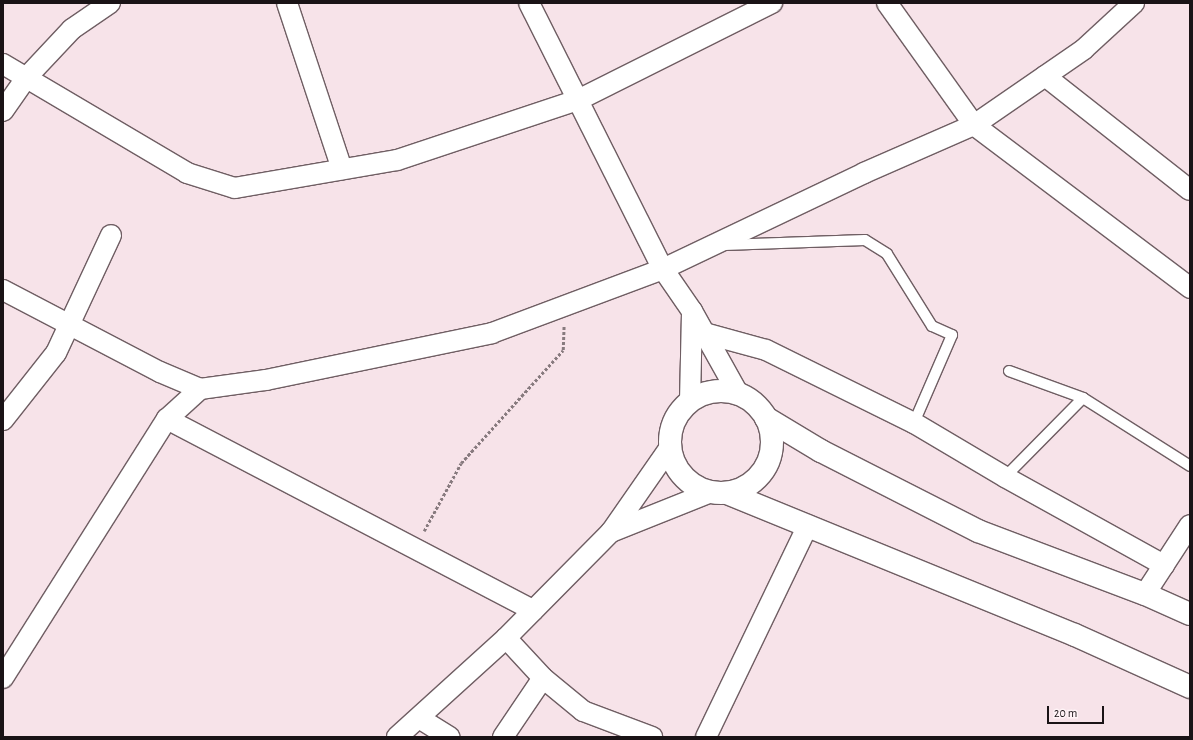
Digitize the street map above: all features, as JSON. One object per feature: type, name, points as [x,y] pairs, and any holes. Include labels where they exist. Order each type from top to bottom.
[{"type":"street","points":[[3,111],[26,78],[72,29],[110,3]]},
{"type":"street","points":[[287,3],[342,169]]},
{"type":"street","points":[[529,3],[580,99],[663,269],[692,311],[739,395]]},
{"type":"street","points":[[3,64],[187,172],[235,188],[397,160],[580,99],[772,3]]},
{"type":"street","points":[[887,3],[974,125],[1190,288]]},
{"type":"street","points":[[3,290],[70,326],[200,389],[266,380],[492,333],[663,269],[864,172],[974,125],[1084,49],[1134,3]]},
{"type":"street","points":[[1045,76],[1190,190]]},
{"type":"street","points":[[3,420],[56,353],[70,326],[111,235]]},
{"type":"street","points":[[690,401],[692,311]]},
{"type":"street","points":[[704,333],[766,350],[914,423],[1005,477],[1164,565]]},
{"type":"street","points":[[3,678],[167,419],[200,389]]},
{"type":"street","points":[[611,532],[719,492],[743,488],[756,479],[766,466],[771,450],[771,434],[766,418],[755,404],[739,395],[723,391],[706,393],[690,401],[676,419],[671,429],[670,447],[674,462],[683,476],[696,486],[719,492],[808,525],[1075,635],[1190,687]]},
{"type":"street","points":[[766,418],[822,451],[978,531],[1145,594],[1190,614]]},
{"type":"street","points":[[167,419],[533,610]]},
{"type":"street","points":[[397,737],[420,718],[506,638],[611,532],[670,447]]},
{"type":"street","points":[[706,737],[808,525]]},
{"type":"street","points":[[1145,594],[1190,525]]},
{"type":"street","points":[[506,638],[543,678],[582,711],[652,737]]},
{"type":"street","points":[[502,737],[543,678]]},
{"type":"street","points":[[420,718],[450,737]]},
{"type":"lane","points":[[712,246],[865,240],[887,254],[932,326],[952,335],[914,423]]},
{"type":"lane","points":[[1009,371],[1084,398],[1190,466]]},
{"type":"lane","points":[[1005,477],[1084,398]]},
{"type":"path","points":[[414,548],[462,463],[563,350],[565,306]]}]
